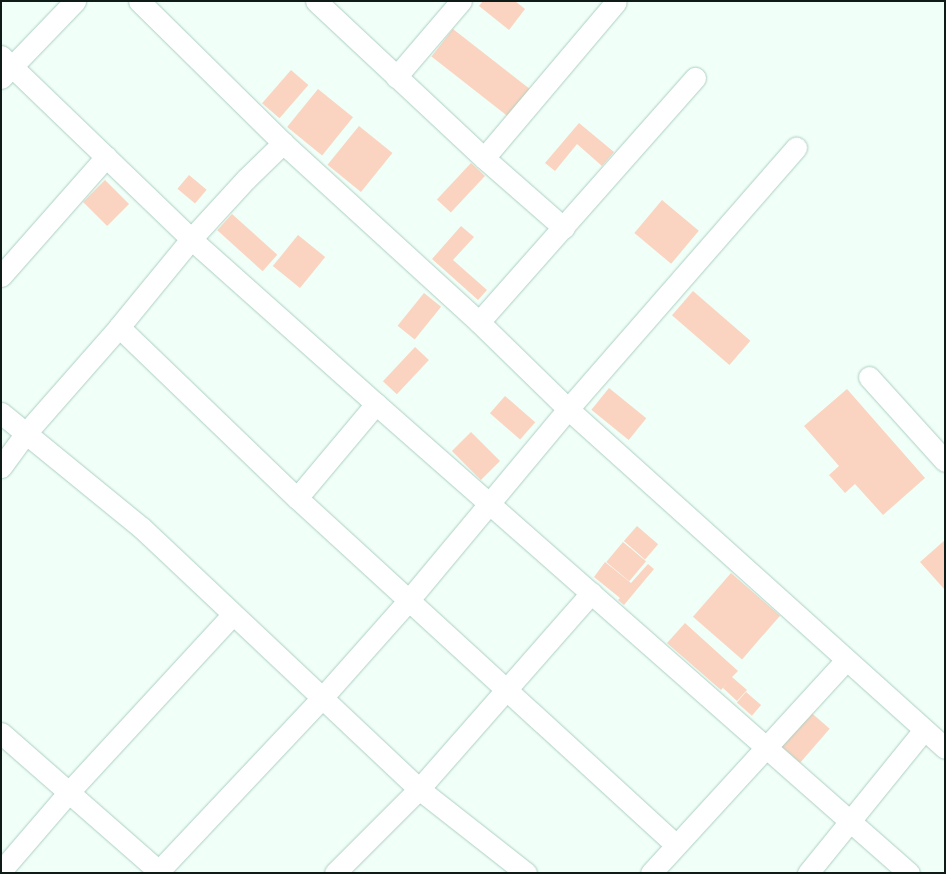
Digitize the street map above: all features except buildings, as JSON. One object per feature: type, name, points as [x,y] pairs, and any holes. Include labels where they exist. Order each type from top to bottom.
[{"type":"street","points":[[75,1],[5,67],[106,157],[191,239],[376,404],[910,873]]},
{"type":"street","points":[[140,1],[283,143],[479,322],[568,409],[945,748]]},
{"type":"street","points":[[316,1],[484,158],[564,228]]},
{"type":"street","points":[[396,77],[460,1]]},
{"type":"street","points":[[484,158],[616,2]]},
{"type":"street","points":[[479,322],[695,78]]},
{"type":"street","points":[[1,467],[26,433],[119,327],[191,239],[246,178],[283,143]]},
{"type":"street","points":[[1,733],[159,872],[321,699],[408,601],[568,409],[796,148]]},
{"type":"street","points":[[1,276],[106,157]]},
{"type":"street","points":[[119,327],[296,498],[505,691],[676,844]]},
{"type":"street","points":[[869,377],[945,461]]},
{"type":"street","points":[[296,498],[376,404]]},
{"type":"street","points":[[1,413],[142,528],[321,699],[419,789],[526,873]]},
{"type":"street","points":[[341,871],[419,789],[591,593]]},
{"type":"street","points":[[1,871],[68,793],[233,614]]},
{"type":"street","points":[[651,873],[846,660]]},
{"type":"street","points":[[808,873],[924,730]]}]
